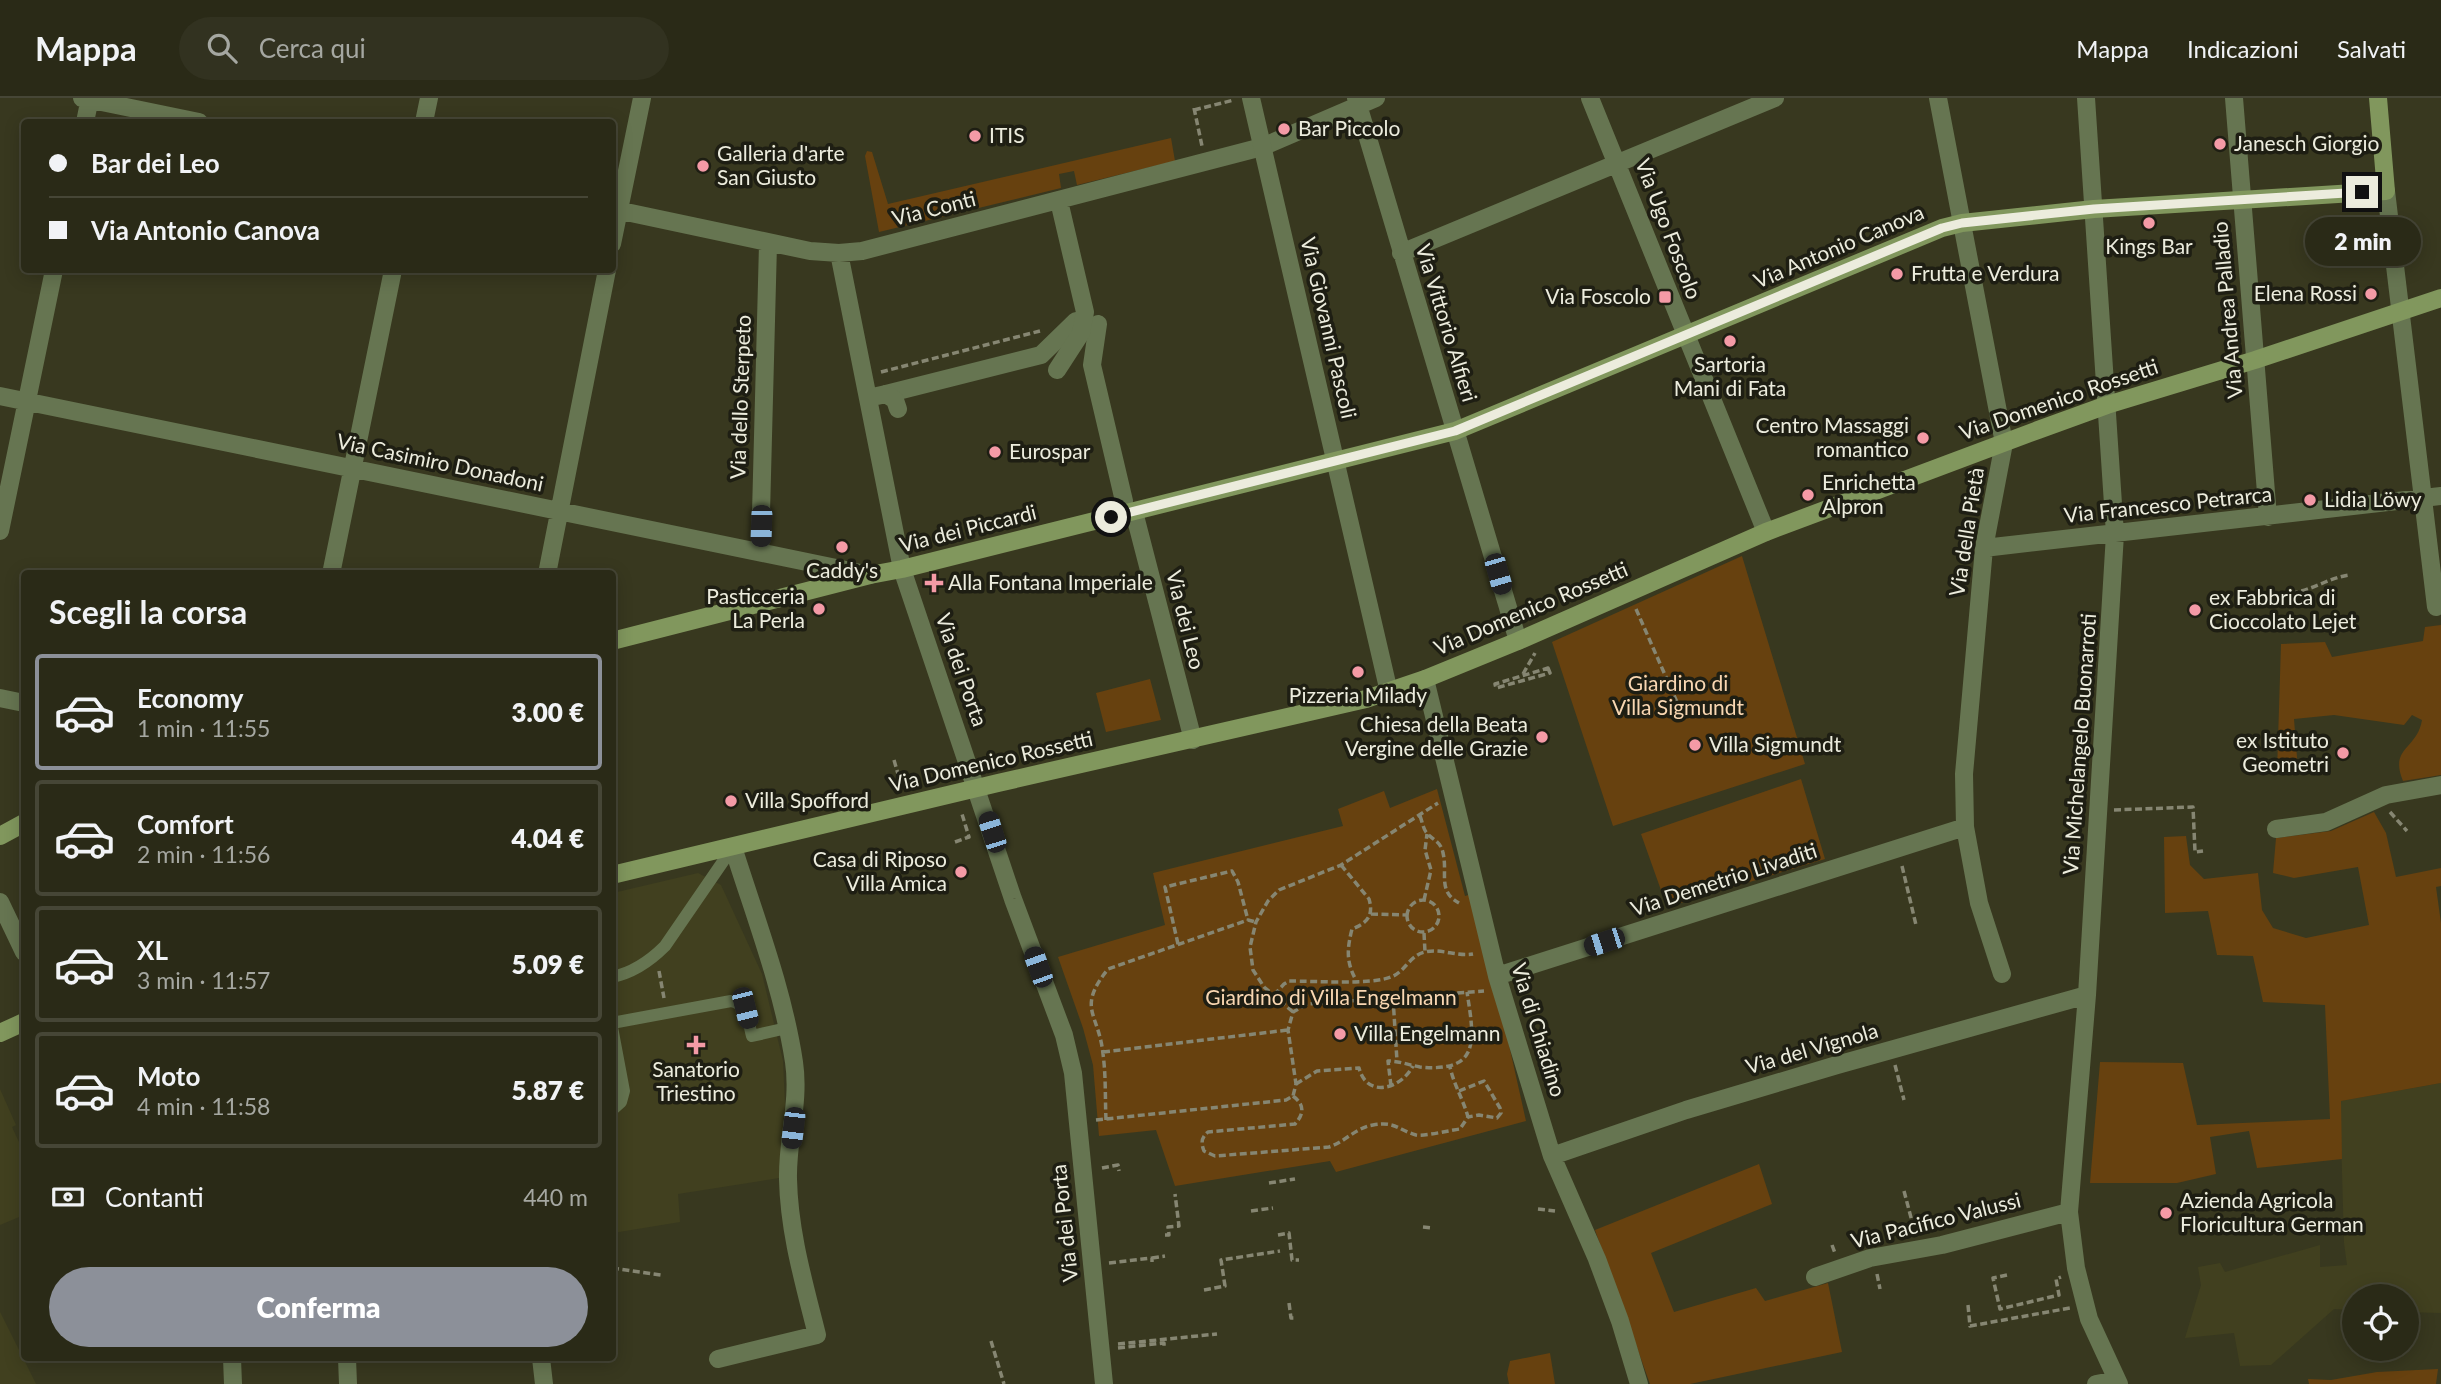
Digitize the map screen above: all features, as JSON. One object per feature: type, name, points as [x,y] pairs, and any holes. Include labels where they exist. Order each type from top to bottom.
[{"type":"main road","points":[[2378,98],[2386,191]]},
{"type":"main road","name":"Via Antonio Canova","points":[[1335,461],[1455,431],[1942,228],[1962,223],[2094,209],[2386,191]]},
{"type":"main road","name":"Via Domenico Rossetti","points":[[616,874],[1367,699],[1425,679],[1518,641],[1766,532],[2004,443],[2107,405],[2255,360],[2441,298]]},
{"type":"main road","name":"Via dei Piccardi","points":[[616,640],[902,569],[1129,506],[1335,461]]},
{"type":"main road","points":[[0,836],[21,825]]},
{"type":"main road","points":[[0,1033],[21,1023]]},
{"type":"street","points":[[425,119],[429,98]]},
{"type":"street","points":[[616,210],[642,98]]},
{"type":"street","name":"Via Giovanni Pascoli","points":[[1251,98],[1389,692]]},
{"type":"street","name":"Via Conti","points":[[616,210],[810,251],[863,251],[1262,147],[1357,101],[1376,98]]},
{"type":"street","name":"Via Ugo Foscolo","points":[[1590,98],[1766,532]]},
{"type":"street","points":[[1401,253],[1775,98]]},
{"type":"street","name":"Via della Pietà","points":[[1938,98],[2004,443],[1984,548],[1964,774],[1965,827],[1979,903],[2001,974]]},
{"type":"street","name":"Via Michelangelo Buonarroti","points":[[2086,98],[2115,534],[2087,995],[2069,1212],[2077,1275],[2089,1319],[2118,1382]]},
{"type":"street","name":"Via Andrea Palladio","points":[[2234,98],[2268,517]]},
{"type":"street","points":[[85,119],[87,99],[184,119]]},
{"type":"street","name":"Via Vittorio Alfieri","points":[[1357,101],[1518,641]]},
{"type":"street","points":[[2386,191],[2401,311],[2433,497],[2436,607]]},
{"type":"street","points":[[1057,370],[1081,333],[1085,312],[1059,201]]},
{"type":"street","name":"Via dello Sterpeto","points":[[760,552],[768,244]]},
{"type":"street","name":"Via dei Porta","points":[[839,253],[902,569],[1013,899],[1063,1035],[1073,1073],[1104,1384]]},
{"type":"street","points":[[0,531],[53,273]]},
{"type":"street","points":[[332,570],[392,273]]},
{"type":"street","points":[[548,570],[606,273]]},
{"type":"street","points":[[868,398],[1041,355],[1076,321]]},
{"type":"street","name":"Via dei Leo","points":[[1098,324],[1092,365],[1193,740]]},
{"type":"street","points":[[886,394],[895,400],[898,409]]},
{"type":"street","name":"Via Casimiro Donadoni","points":[[0,396],[870,575]]},
{"type":"street","name":"Via Francesco Petrarca","points":[[1984,548],[2433,497]]},
{"type":"street","name":"Via di Chiadino","points":[[1425,679],[1492,983],[1552,1156],[1597,1259],[1620,1321],[1639,1384]]},
{"type":"street","points":[[0,698],[21,702]]},
{"type":"street","points":[[2276,828],[2326,822],[2386,795],[2441,785]]},
{"type":"street","name":"Via Demetrio Livaditi","points":[[1492,983],[1965,827]]},
{"type":"street","points":[[718,1359],[817,1335],[791,1229],[788,1176],[796,1104],[794,1064],[770,962],[733,847]]},
{"type":"street","points":[[0,902],[21,946]]},
{"type":"street","name":"Via del Vignola","points":[[1552,1156],[1686,1110],[2087,995]]},
{"type":"street","name":"Via Pacifico Valussi","points":[[1815,1277],[1870,1258],[1942,1245],[2069,1212]]},
{"type":"street","points":[[232,1361],[233,1384]]},
{"type":"street","points":[[347,1361],[348,1384]]},
{"type":"street","points":[[541,1361],[544,1384]]},
{"type":"street","points":[[2096,1384],[2118,1382]]},
{"type":"lane","points":[[616,975],[656,955],[696,905],[733,847]]},
{"type":"lane","points":[[616,1024],[736,1002],[745,1008],[752,1037],[787,1028]]},
{"type":"lane","points":[[616,1045],[624,1085],[616,1102]]},
{"type":"path","points":[[1203,155],[1194,109],[1236,98]]},
{"type":"path","points":[[876,373],[1076,321]]},
{"type":"path","points":[[2291,593],[2349,575]]},
{"type":"path","points":[[1634,604],[1680,709]]},
{"type":"path","points":[[1525,686],[1523,678],[1540,643]]},
{"type":"path","points":[[1523,678],[1494,684],[1496,688],[1523,678],[1548,668],[1550,673],[1523,678]]},
{"type":"path","points":[[894,760],[904,796]]},
{"type":"path","points":[[1293,1012],[1264,988],[1253,970],[1250,947],[1256,922],[1268,901],[1279,890],[1341,865],[1443,799]]},
{"type":"path","points":[[2118,810],[2193,807],[2195,852],[2203,851]]},
{"type":"path","points":[[956,842],[969,837],[962,814]]},
{"type":"path","points":[[1420,816],[1427,834],[1425,850],[1431,870],[1424,900]]},
{"type":"path","points":[[1427,834],[1438,841],[1444,853],[1443,878],[1446,892],[1466,908]]},
{"type":"path","points":[[1341,865],[1369,899],[1371,914],[1365,924],[1352,929],[1347,957],[1356,981]]},
{"type":"path","points":[[1178,944],[1165,887],[1232,870],[1248,920]]},
{"type":"path","points":[[1904,874],[1916,925]]},
{"type":"path","points":[[1424,900],[1436,906],[1440,914],[1438,923],[1432,930],[1424,933],[1415,931],[1409,925],[1407,915],[1415,902],[1424,900]]},
{"type":"path","points":[[1371,914],[1407,915]]},
{"type":"path","points":[[1105,1120],[1103,1052],[1090,1003],[1095,986],[1108,969],[1248,920],[1256,922]]},
{"type":"path","points":[[1424,933],[1425,952]]},
{"type":"path","points":[[1274,995],[1289,981],[1381,981],[1396,976],[1410,960],[1425,952],[1459,955],[1479,953]]},
{"type":"path","points":[[656,955],[667,1013]]},
{"type":"path","points":[[1088,1121],[1286,1100],[1293,1096],[1296,1084],[1288,1030],[1293,1012],[1307,1004],[1467,992],[1492,983]]},
{"type":"path","points":[[1391,1086],[1388,1061],[1413,1066],[1450,1067],[1462,1062],[1470,1048],[1473,1030],[1467,992]]},
{"type":"path","points":[[1393,998],[1397,1061]]},
{"type":"path","points":[[1103,1052],[1288,1030]]},
{"type":"path","points":[[1891,1050],[1904,1100]]},
{"type":"path","points":[[1296,1084],[1317,1071],[1359,1068],[1367,1084],[1373,1087],[1391,1086],[1408,1076],[1413,1066]]},
{"type":"path","points":[[1450,1067],[1468,1117]]},
{"type":"path","points":[[1293,1096],[1300,1101],[1303,1109],[1295,1124],[1208,1132],[1203,1136],[1201,1144],[1204,1152],[1215,1156],[1329,1147],[1340,1143],[1360,1128],[1375,1125],[1400,1126],[1418,1136],[1460,1129],[1468,1117],[1479,1115],[1497,1118],[1501,1113],[1484,1081],[1459,1091]]},
{"type":"path","points":[[1106,1167],[1118,1165],[1119,1171]]},
{"type":"path","points":[[1269,1183],[1295,1179]]},
{"type":"path","points":[[1904,1191],[1914,1228]]},
{"type":"path","points":[[1165,1235],[1169,1235],[1168,1227],[1179,1226],[1175,1194]]},
{"type":"path","points":[[1251,1211],[1273,1208]]},
{"type":"path","points":[[1423,1227],[1433,1228]]},
{"type":"path","points":[[1278,1235],[1289,1233],[1292,1261],[1299,1260]]},
{"type":"path","points":[[1204,1290],[1225,1286],[1221,1260],[1280,1251]]},
{"type":"path","points":[[1104,1264],[1124,1264],[1165,1256]]},
{"type":"path","points":[[616,1269],[661,1275]]},
{"type":"path","points":[[2007,1275],[1993,1278],[2000,1309],[2059,1295],[2056,1279],[2077,1275]]},
{"type":"path","points":[[1289,1303],[1291,1318],[1295,1318]]},
{"type":"path","points":[[1968,1305],[1970,1326],[2085,1305]]},
{"type":"path","points":[[1109,1345],[1217,1334]]},
{"type":"path","points":[[991,1341],[1004,1384]]},
{"type":"path","points":[[1114,1348],[1164,1343],[1164,1347]]},
{"type":"shaded area","name":"Sanatorio Triestino","points":[[698,873],[721,885],[762,974],[783,1061],[785,1105],[779,1178],[678,1194],[680,1222],[616,1233],[616,892]]},
{"type":"shaded area","points":[[2441,1083],[2441,1313],[2419,1312],[2419,1284],[2342,1284],[2342,1309],[2334,1309],[2271,1365],[2240,1366],[2234,1333],[2185,1338],[2201,1285],[2198,1267],[2220,1263],[2225,1272],[2320,1245],[2320,1267],[2347,1265],[2340,1101]]},
{"type":"shaded area","points":[[0,1089],[16,1125],[12,1127],[21,1146],[21,1216],[0,1225]]},
{"type":"shaded area","points":[[0,1312],[21,1354],[21,1361],[24,1361],[36,1384],[0,1384]]},
{"type":"green space","points":[[1171,138],[1175,161],[1077,185],[1074,171],[1059,174],[1061,188],[879,232],[865,156],[867,151],[872,152],[888,204]]},
{"type":"green space","name":"Giardino di Villa Sigmundt","points":[[1742,556],[1805,764],[1613,826],[1552,642]]},
{"type":"green space","points":[[2441,625],[2441,775],[2403,781],[2399,761],[2419,730],[2422,720],[2412,715],[2404,725],[2334,715],[2294,719],[2298,770],[2277,773],[2281,644],[2325,642],[2332,657],[2423,641],[2425,627]]},
{"type":"green space","points":[[1150,679],[1161,720],[1106,732],[1096,693]]},
{"type":"green space","points":[[1801,779],[1825,859],[1667,907],[1641,834]]},
{"type":"green space","name":"Giardino di Villa Engelmann","points":[[1437,789],[1465,896],[1475,893],[1526,1121],[1336,1172],[1330,1161],[1175,1186],[1156,1130],[1099,1136],[1093,1065],[1058,957],[1165,925],[1153,873],[1343,826],[1338,809],[1384,791],[1390,808]]},
{"type":"green space","points":[[2374,812],[2386,833],[2396,877],[2441,868],[2441,886],[2436,887],[2441,923],[2441,1083],[2341,1101],[2342,1159],[2257,1168],[2249,1131],[2210,1137],[2216,1174],[2177,1183],[2090,1183],[2100,1062],[2183,1063],[2197,1125],[2330,1119],[2325,1005],[2263,1002],[2253,956],[2217,955],[2208,911],[2165,913],[2164,837],[2186,836],[2190,865],[2204,879],[2258,873],[2262,910],[2273,928],[2306,938],[2369,925],[2358,867],[2294,878],[2273,873],[2276,838],[2331,831]]},
{"type":"green space","points":[[1759,1164],[1772,1204],[1651,1253],[1674,1312],[1756,1288],[1765,1301],[1828,1283],[1842,1352],[1690,1384],[1650,1384],[1595,1230]]},
{"type":"green space","points":[[1550,1353],[1555,1384],[1509,1384],[1507,1374],[1510,1361]]},
{"type":"green space","points":[[2438,1369],[2436,1384],[2309,1384],[2308,1379],[2331,1380],[2377,1372]]},
{"type":"place","name":"Bar Piccolo","points":[[1284,129]]},
{"type":"place","name":"ITIS","points":[[975,136]]},
{"type":"place","name":"Janesch Giorgio","points":[[2220,144]]},
{"type":"place","name":"Galleria d'arte San Giusto","points":[[703,166]]},
{"type":"place","name":"Kings Bar","points":[[2149,223]]},
{"type":"place","name":"Frutta e Verdura","points":[[1897,274]]},
{"type":"place","name":"Elena Rossi","points":[[2371,294]]},
{"type":"place","name":"Via Foscolo","points":[[1665,297]]},
{"type":"place","name":"Sartoria Mani di Fata","points":[[1730,341]]},
{"type":"place","name":"Centro Massaggi romantico","points":[[1923,438]]},
{"type":"place","name":"Eurospar","points":[[995,452]]},
{"type":"place","name":"Enrichetta Alpron","points":[[1808,495]]},
{"type":"place","name":"Lidia Löwy","points":[[2310,500]]},
{"type":"place","name":"Caddy's","points":[[842,547]]},
{"type":"place","name":"Alla Fontana Imperiale","points":[[934,583]]},
{"type":"place","name":"Pasticceria La Perla","points":[[819,609]]},
{"type":"place","name":"ex Fabbrica di Cioccolato Lejet","points":[[2195,610]]},
{"type":"place","name":"Pizzeria Milady","points":[[1358,672]]},
{"type":"place","name":"Chiesa della Beata Vergine delle Grazie","points":[[1542,737]]},
{"type":"place","name":"Villa Sigmundt","points":[[1695,745]]},
{"type":"place","name":"ex Istituto Geometri","points":[[2343,753]]},
{"type":"place","name":"Villa Spofford","points":[[731,801]]},
{"type":"place","name":"Casa di Riposo Villa Amica","points":[[961,872]]},
{"type":"place","name":"Villa Engelmann","points":[[1340,1034]]},
{"type":"place","name":"Sanatorio Triestino","points":[[696,1045]]},
{"type":"place","name":"Azienda Agricola Floricultura German","points":[[2166,1213]]},
{"type":"route","points":[[1111,517],[1455,431],[1942,228],[1962,223],[2094,209],[2362,192]]}]
